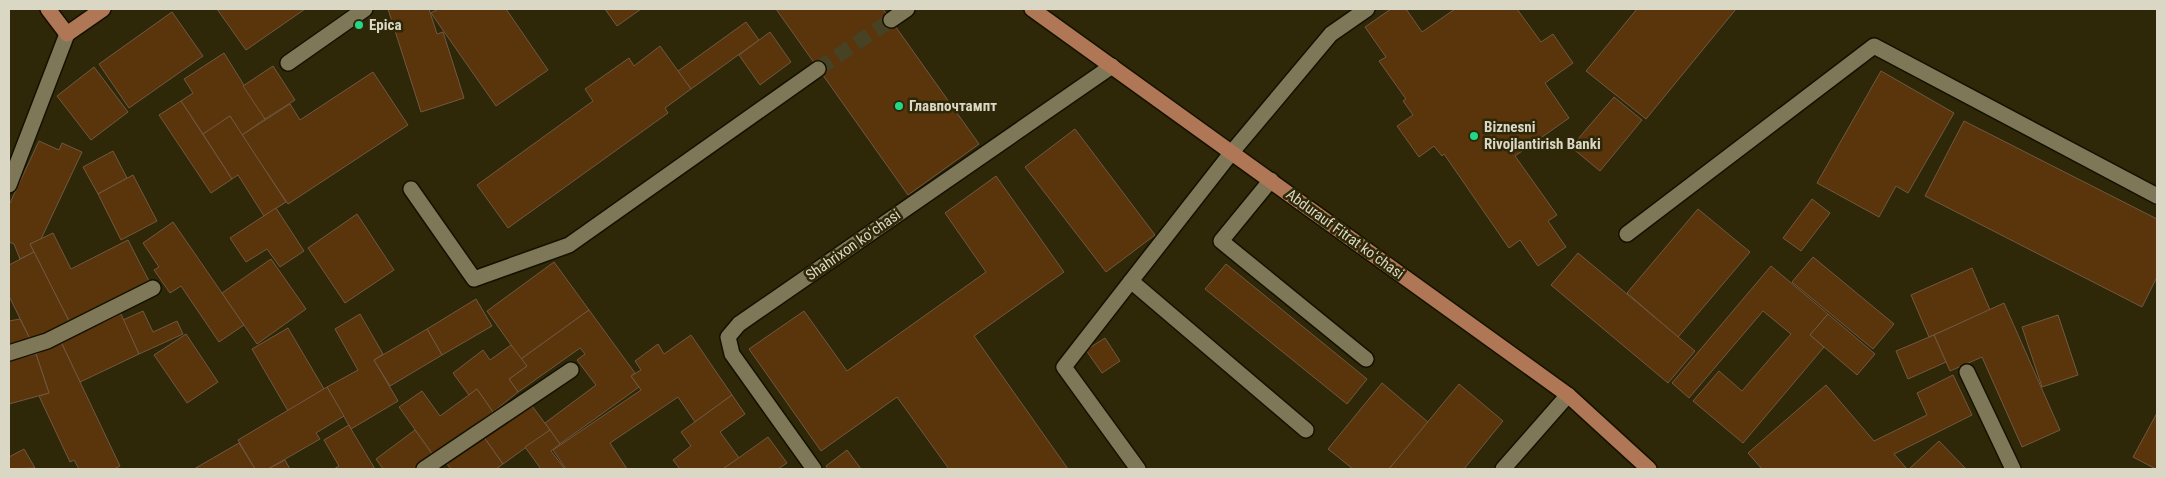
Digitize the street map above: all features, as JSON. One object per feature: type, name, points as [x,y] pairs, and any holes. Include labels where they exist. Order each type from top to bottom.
[{"type":"main road","points":[[48,9],[67,34],[103,9]]},
{"type":"main road","name":"Abdurauf Fitrat koʻchasi","points":[[1032,9],[1568,395],[1648,469]]},
{"type":"street","points":[[288,63],[365,9]]},
{"type":"street","points":[[891,20],[907,9]]},
{"type":"street","points":[[1138,469],[1064,368],[1232,152],[1332,34],[1367,9]]},
{"type":"street","points":[[9,185],[67,34]]},
{"type":"street","points":[[1627,234],[1874,46],[2157,196]]},
{"type":"street","name":"Shahrixon koʻchasi","points":[[814,469],[732,354],[728,337],[739,324],[1112,66]]},
{"type":"street","points":[[411,189],[474,279],[569,245],[818,68]]},
{"type":"street","points":[[1271,180],[1221,241],[1366,359]]},
{"type":"street","points":[[1130,281],[1306,430]]},
{"type":"street","points":[[9,353],[47,341],[153,288]]},
{"type":"street","points":[[424,469],[571,370]]},
{"type":"street","points":[[1967,372],[2012,469]]},
{"type":"street","points":[[1503,469],[1568,395]]},
{"type":"building","points":[[217,9],[305,9],[246,50]]},
{"type":"building","points":[[388,9],[429,9],[437,34],[443,32],[464,98],[421,112]]},
{"type":"building","points":[[438,9],[506,9],[548,70],[496,106],[431,13]]},
{"type":"building","points":[[605,9],[641,9],[617,26]]},
{"type":"building","name":"Главпочтампт","points":[[776,9],[883,9],[979,144],[908,195]]},
{"type":"building","name":"Biznesni Rivojlantirish Banki","points":[[1391,9],[1406,9],[1422,32],[1455,9],[1517,9],[1541,42],[1553,34],[1573,63],[1545,83],[1569,118],[1515,156],[1557,215],[1548,221],[1566,247],[1538,266],[1520,240],[1509,248],[1444,154],[1442,156],[1434,146],[1419,157],[1397,126],[1413,115],[1403,101],[1406,99],[1379,61],[1386,57],[1365,27]]},
{"type":"building","points":[[1637,9],[1736,9],[1646,119],[1586,71]]},
{"type":"building","points":[[172,12],[203,56],[129,108],[99,64]]},
{"type":"building","points":[[746,22],[759,40],[691,89],[678,71]]},
{"type":"building","points":[[770,32],[791,62],[760,85],[739,55]]},
{"type":"building","points":[[660,46],[691,89],[665,108],[668,113],[508,228],[477,185],[593,101],[585,89],[629,58],[634,66]]},
{"type":"building","points":[[224,53],[265,119],[242,135],[230,116],[203,134],[181,101],[193,93],[184,79]]},
{"type":"building","points":[[273,66],[295,100],[265,119],[243,86]]},
{"type":"building","points":[[94,67],[128,112],[91,140],[57,96]]},
{"type":"building","points":[[1881,71],[1954,113],[1908,193],[1896,186],[1879,217],[1817,183]]},
{"type":"building","points":[[373,72],[408,125],[288,204],[242,135],[290,104],[300,120]]},
{"type":"building","points":[[1614,97],[1642,120],[1600,171],[1571,147]]},
{"type":"building","points":[[181,101],[232,179],[211,193],[159,115]]},
{"type":"building","points":[[230,116],[286,202],[264,216],[238,175],[232,179],[203,134]]},
{"type":"building","points":[[1964,121],[2157,219],[2157,277],[2142,307],[1925,196]]},
{"type":"building","points":[[1075,129],[1155,235],[1106,272],[1025,167]]},
{"type":"building","points":[[39,141],[59,150],[62,143],[82,152],[41,239],[30,244],[34,252],[20,259],[14,244],[9,242],[9,205]]},
{"type":"building","points":[[113,151],[127,178],[98,194],[83,167]]},
{"type":"building","points":[[133,175],[157,221],[121,240],[98,194]]},
{"type":"building","points":[[996,176],[1064,272],[974,336],[1068,469],[949,469],[897,397],[821,451],[749,349],[804,311],[847,371],[986,272],[945,213]]},
{"type":"building","points":[[1812,199],[1830,213],[1801,251],[1783,238]]},
{"type":"building","points":[[276,208],[304,251],[280,267],[267,249],[246,262],[230,238]]},
{"type":"building","points":[[1698,209],[1750,252],[1678,337],[1627,293]]},
{"type":"building","points":[[357,214],[394,270],[345,303],[308,248]]},
{"type":"building","points":[[173,222],[244,325],[219,342],[181,286],[170,293],[154,270],[159,267],[143,243]]},
{"type":"building","points":[[53,233],[71,269],[128,240],[149,281],[69,321],[30,244]]},
{"type":"building","points":[[34,252],[69,321],[31,341],[9,296],[9,265]]},
{"type":"building","points":[[1578,253],[1695,351],[1668,383],[1551,285]]},
{"type":"building","points":[[1813,257],[1894,324],[1873,349],[1792,282]]},
{"type":"building","points":[[271,259],[306,309],[257,344],[222,293]]},
{"type":"building","points":[[554,262],[589,310],[521,359],[487,311]]},
{"type":"building","points":[[1226,264],[1367,379],[1347,404],[1205,289]]},
{"type":"building","points":[[1771,266],[1828,314],[1810,335],[1824,347],[1743,443],[1693,401],[1719,371],[1742,391],[1791,334],[1763,311],[1689,398],[1672,383]]},
{"type":"building","points":[[1972,268],[1990,310],[1929,337],[1911,295]]},
{"type":"building","points":[[476,299],[492,326],[442,355],[427,329]]},
{"type":"building","points":[[2004,303],[2060,430],[2022,447],[1982,357],[1950,371],[1934,335]]},
{"type":"building","points":[[589,310],[635,373],[631,376],[639,387],[560,444],[545,423],[596,385],[577,360],[585,354],[580,348],[518,392],[509,379],[527,366],[521,359]]},
{"type":"building","points":[[143,311],[153,332],[177,321],[183,334],[139,354],[123,320]]},
{"type":"building","points":[[121,314],[139,354],[80,382],[61,342]]},
{"type":"building","points":[[360,314],[383,354],[374,360],[398,401],[351,429],[327,387],[358,370],[335,329]]},
{"type":"building","points":[[1828,314],[1875,354],[1857,375],[1810,335]]},
{"type":"building","points":[[2058,315],[2078,375],[2042,387],[2022,327]]},
{"type":"building","points":[[20,319],[31,341],[9,344],[9,321]]},
{"type":"building","points":[[288,328],[324,389],[288,411],[252,349]]},
{"type":"building","points":[[427,329],[442,355],[390,386],[374,360]]},
{"type":"building","points":[[186,334],[218,382],[187,403],[154,355]]},
{"type":"building","points":[[691,335],[732,395],[695,422],[678,397],[610,443],[627,469],[566,469],[553,450],[641,390],[631,376],[641,370],[635,361],[658,344],[664,354]]},
{"type":"building","points":[[1934,335],[1946,362],[1908,379],[1896,351]]},
{"type":"building","points":[[1105,338],[1120,361],[1102,373],[1086,350]]},
{"type":"building","points":[[61,342],[120,466],[114,469],[79,469],[74,460],[70,462],[39,396],[49,393],[36,354]]},
{"type":"building","points":[[511,345],[527,366],[509,379],[518,392],[493,412],[477,389],[469,395],[453,373],[483,350],[490,360]]},
{"type":"building","points":[[36,354],[49,393],[9,404],[9,361]]},
{"type":"building","points":[[1953,375],[1972,415],[1894,454],[1907,469],[1762,469],[1748,453],[1826,385],[1874,441],[1927,415],[1917,393]]},
{"type":"building","points":[[1382,383],[1428,422],[1389,469],[1353,469],[1328,449]]},
{"type":"building","points":[[1459,384],[1503,421],[1464,469],[1389,469]]},
{"type":"building","points":[[327,387],[344,416],[316,433],[320,439],[268,469],[255,469],[238,440]]},
{"type":"building","points":[[477,389],[493,412],[433,455],[399,407],[422,391],[440,416]]},
{"type":"building","points":[[732,395],[745,414],[720,432],[739,458],[723,469],[680,469],[673,460],[691,446],[681,432]]},
{"type":"building","points":[[529,402],[550,430],[503,464],[483,436]]},
{"type":"building","points":[[2157,413],[2157,469],[2156,469],[2133,457]]},
{"type":"building","points":[[349,425],[375,469],[334,469],[339,466],[324,440]]},
{"type":"building","points":[[415,430],[433,455],[413,469],[383,469],[376,459]]},
{"type":"building","points":[[550,430],[560,444],[551,451],[564,468],[562,469],[541,469],[525,447]]},
{"type":"building","points":[[483,436],[503,464],[496,469],[451,469],[446,463]]},
{"type":"building","points":[[768,437],[787,463],[778,469],[723,469]]},
{"type":"building","points":[[1939,441],[1966,469],[1909,469]]},
{"type":"building","points":[[239,443],[255,469],[194,469]]},
{"type":"building","points":[[24,449],[35,468],[9,469],[9,457]]},
{"type":"building","points":[[847,450],[861,469],[828,469],[826,466]]},
{"type":"building","points":[[285,460],[290,469],[268,469]]},
{"type":"tunnel","points":[[818,69],[891,20]]},
{"type":"place","name":"Epica","points":[[359,25]]},
{"type":"place","name":"Главпочтампт","points":[[899,106]]},
{"type":"place","name":"Biznesni Rivojlantirish Banki","points":[[1474,136]]}]
